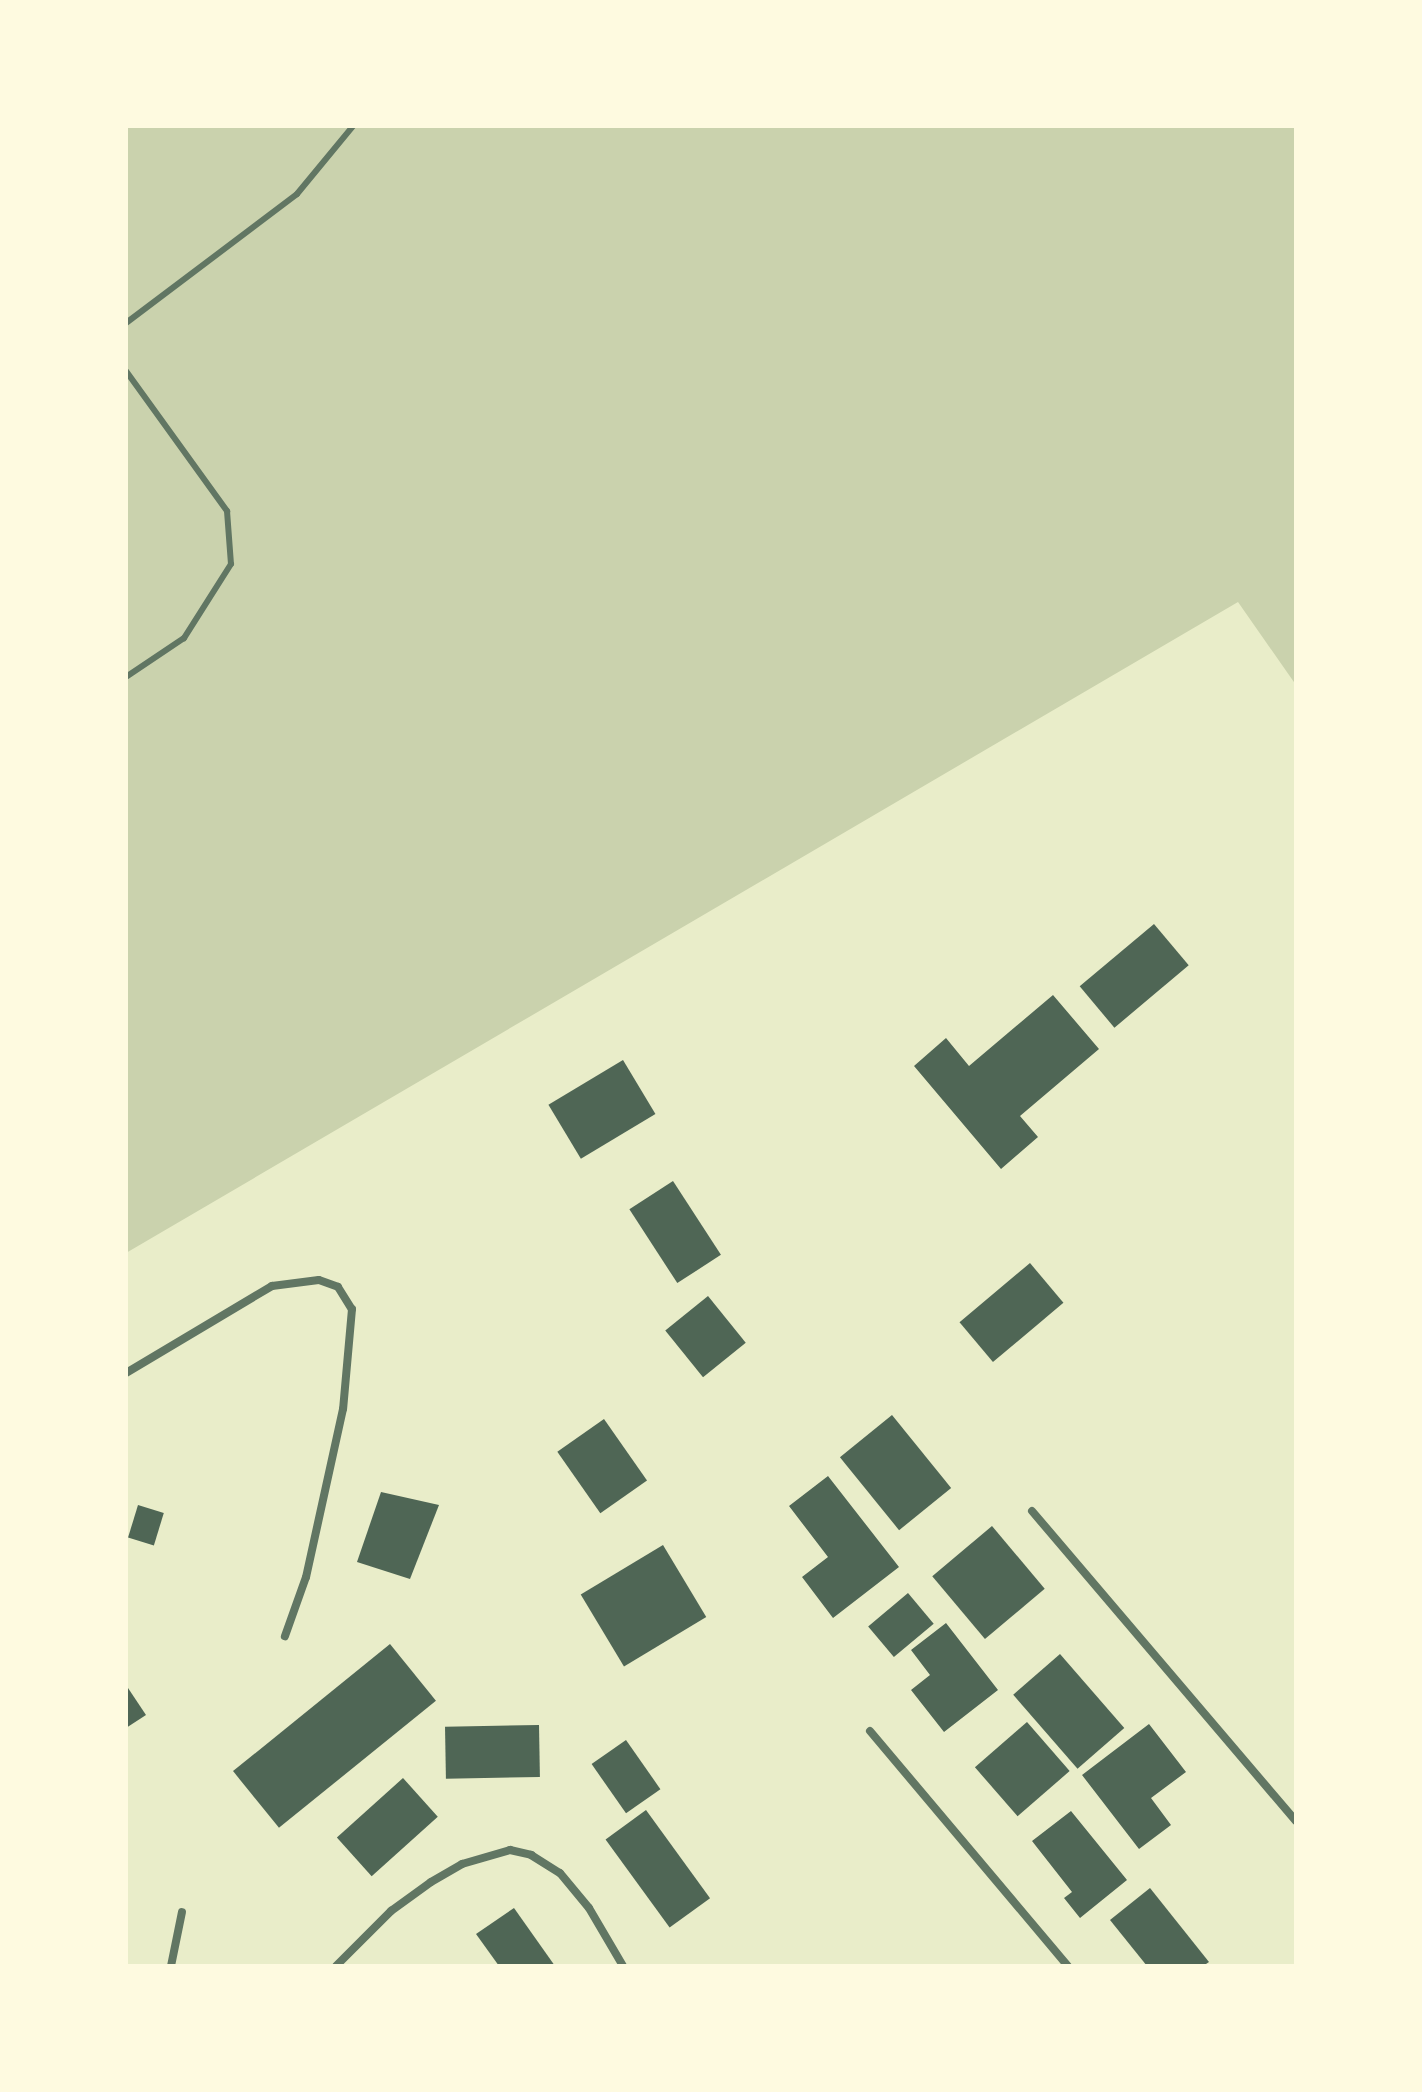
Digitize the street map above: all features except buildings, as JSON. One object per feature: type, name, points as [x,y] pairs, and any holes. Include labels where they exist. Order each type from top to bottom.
[{"type":"street","points":[[126,1373],[284,1282],[338,1287],[352,1309],[343,1409],[306,1577],[285,1636]]},
{"type":"street","points":[[1032,1511],[1296,1821]]},
{"type":"street","points":[[870,1731],[1068,1966]]},
{"type":"street","points":[[336,1966],[391,1911],[431,1882],[462,1864],[510,1850],[531,1855],[560,1873],[589,1908],[623,1966]]},
{"type":"street","points":[[171,1966],[182,1912]]},
{"type":"lane","points":[[126,323],[297,194],[353,126]]},
{"type":"lane","points":[[126,371],[227,511],[231,564],[184,638],[126,677]]},
{"type":"green space","points":[[126,126],[1296,126],[1296,685],[1238,602],[126,1253]]}]
